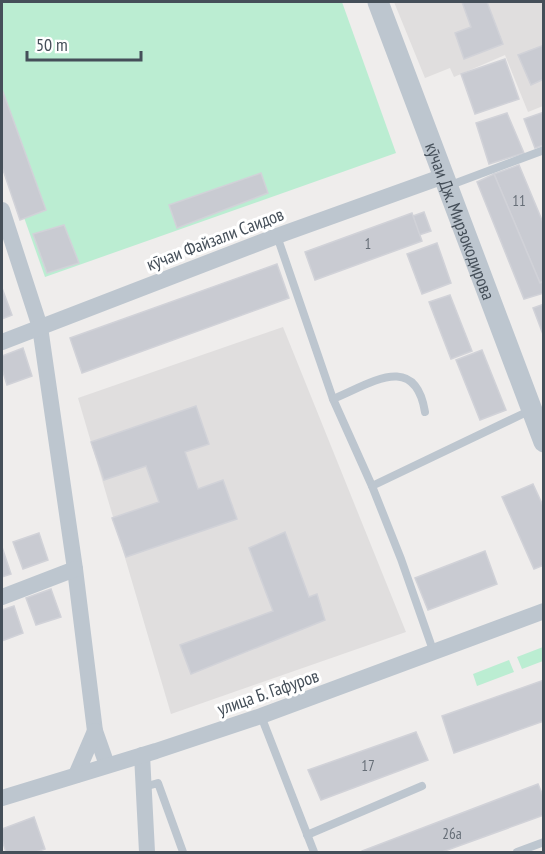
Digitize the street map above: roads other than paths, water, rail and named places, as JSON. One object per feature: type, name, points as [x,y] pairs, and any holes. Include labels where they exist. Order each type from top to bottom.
[{"type":"street","name":"кӯчаи Дж. Мирзокодирова","points":[[378,2],[543,442]]},
{"type":"street","name":"кӯчаи Файзали Саидов","points":[[2,342],[277,236],[446,181]]},
{"type":"street","points":[[2,210],[40,327],[75,569],[95,731],[107,765]]},
{"type":"street","points":[[2,597],[75,569]]},
{"type":"street","name":"улица Б. Гафуров","points":[[2,798],[261,716],[543,611]]},
{"type":"street","points":[[76,776],[95,731]]},
{"type":"street","points":[[142,755],[147,852]]},
{"type":"lane","points":[[446,181],[543,150]]},
{"type":"lane","points":[[277,236],[333,399],[372,486],[434,652]]},
{"type":"lane","points":[[333,399],[382,378],[398,375],[411,379],[422,395],[425,412]]},
{"type":"lane","points":[[372,486],[532,410]]},
{"type":"lane","points":[[261,716],[314,852]]},
{"type":"lane","points":[[144,787],[158,783],[183,852]]},
{"type":"lane","points":[[307,835],[422,786]]},
{"type":"lane","points":[[517,852],[543,842]]}]
